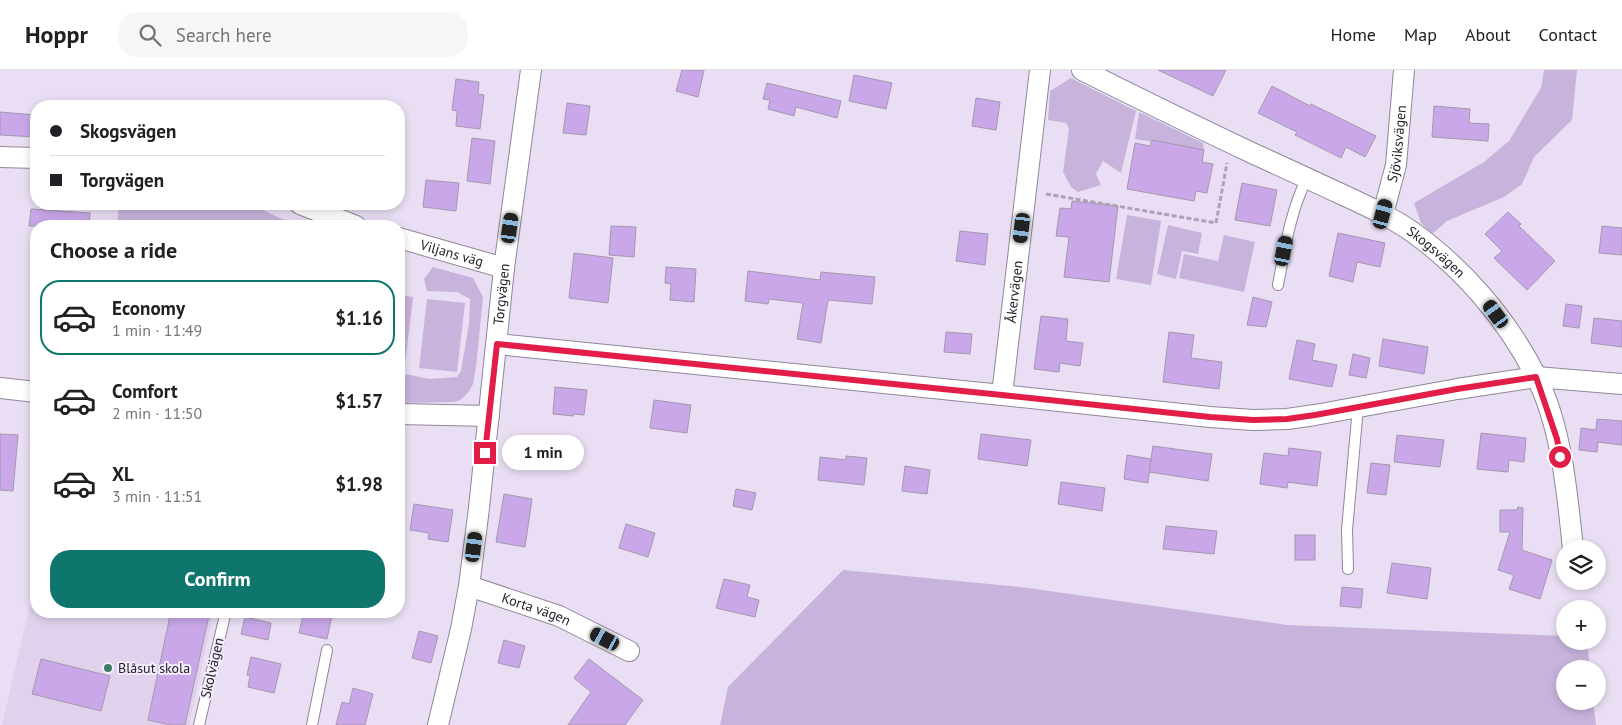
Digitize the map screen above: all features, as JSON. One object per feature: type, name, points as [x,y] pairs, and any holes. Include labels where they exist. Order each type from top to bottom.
[{"type":"street","name":"Torgvägen","points":[[438,725],[461,629],[469,586],[504,268],[531,70]]},
{"type":"street","name":"Åkervägen","points":[[1002,395],[1040,70]]},
{"type":"street","name":"Skogsvägen","points":[[1082,70],[1383,214],[1411,231],[1466,278],[1504,325],[1536,377],[1557,439],[1567,492],[1572,540]]},
{"type":"street","name":"Sjöviksvägen","points":[[1383,214],[1396,165],[1404,70]]},
{"type":"street","points":[[0,157],[30,158]]},
{"type":"street","points":[[315,210],[341,220]]},
{"type":"street","name":"Viljans väg","points":[[405,240],[504,268]]},
{"type":"street","points":[[497,344],[1253,420],[1287,419],[1536,377],[1622,384]]},
{"type":"street","points":[[0,388],[30,391]]},
{"type":"street","points":[[405,414],[489,416]]},
{"type":"street","name":"Korta vägen","points":[[469,586],[559,616],[629,651]]},
{"type":"lane","points":[[1278,285],[1287,234],[1299,194],[1307,178]]},
{"type":"lane","points":[[1348,569],[1347,530],[1358,407]]},
{"type":"lane","name":"Skolvägen","points":[[199,725],[224,618]]},
{"type":"lane","points":[[312,725],[327,650]]},
{"type":"path","points":[[1026,190],[1216,223],[1230,142]]},
{"type":"shaded area","points":[[1544,70],[1577,70],[1572,120],[1534,157],[1522,184],[1504,197],[1447,221],[1432,234],[1421,223],[1414,203],[1484,162],[1509,141],[1541,88]]},
{"type":"shaded area","points":[[1071,78],[1136,111],[1121,173],[1103,161],[1096,174],[1101,185],[1078,192],[1071,187],[1063,172],[1069,129],[1066,123],[1048,120],[1050,91]]},
{"type":"shaded area","points":[[1139,112],[1203,143],[1204,150],[1135,139]]},
{"type":"shaded area","points":[[118,210],[263,210],[284,220],[118,220]]},
{"type":"shaded area","points":[[1127,215],[1161,221],[1151,285],[1116,279]]},
{"type":"shaded area","points":[[1168,225],[1202,233],[1198,254],[1182,251],[1176,279],[1157,274]]},
{"type":"shaded area","points":[[1224,235],[1255,242],[1244,292],[1179,278],[1184,254],[1218,261]]},
{"type":"shaded area","points":[[433,267],[473,278],[483,297],[473,384],[468,393],[460,400],[454,402],[405,403],[406,374],[429,379],[457,377],[461,371],[469,324],[470,299],[457,292],[427,291],[424,279]]},
{"type":"shaded area","points":[[405,296],[413,297],[405,364]]},
{"type":"shaded area","points":[[427,299],[465,303],[457,372],[419,368]]},
{"type":"shaded area","points":[[843,570],[1021,587],[1287,625],[1556,636],[1556,650],[1588,650],[1589,660],[1556,660],[1556,710],[1594,710],[1596,725],[720,725],[728,687]]},
{"type":"shaded area","name":"Blåsut skola","points":[[30,604],[30,618],[212,618],[189,725],[2,725]]},
{"type":"building","points":[[682,70],[704,70],[698,97],[676,91]]},
{"type":"building","points":[[1158,70],[1226,70],[1213,96]]},
{"type":"building","points":[[854,75],[892,83],[886,109],[849,101]]},
{"type":"building","points":[[456,79],[479,82],[478,94],[484,95],[480,129],[456,126],[457,111],[452,110]]},
{"type":"building","points":[[767,83],[841,101],[837,118],[796,107],[794,116],[768,109],[770,100],[763,99]]},
{"type":"building","points":[[1272,86],[1310,106],[1311,104],[1376,136],[1365,157],[1346,147],[1341,158],[1295,135],[1297,132],[1258,113]]},
{"type":"building","points":[[976,98],[1000,102],[996,130],[972,126]]},
{"type":"building","points":[[567,103],[590,106],[586,135],[563,133]]},
{"type":"building","points":[[1434,106],[1470,109],[1469,123],[1489,124],[1488,141],[1432,137]]},
{"type":"building","points":[[0,112],[30,114],[30,137],[0,135]]},
{"type":"building","points":[[472,138],[495,141],[490,184],[467,181]]},
{"type":"building","points":[[1152,140],[1204,150],[1202,162],[1213,164],[1207,193],[1196,191],[1194,201],[1127,189],[1135,143],[1150,146]]},
{"type":"building","points":[[426,180],[459,183],[456,211],[423,207]]},
{"type":"building","points":[[1242,183],[1277,190],[1270,226],[1235,220]]},
{"type":"building","points":[[1072,201],[1118,206],[1109,282],[1064,277],[1069,237],[1056,236],[1060,208],[1071,209]]},
{"type":"building","points":[[31,210],[90,213],[89,220],[30,220],[29,226]]},
{"type":"building","points":[[1508,212],[1521,224],[1519,226],[1555,261],[1527,290],[1494,258],[1502,251],[1485,234]]},
{"type":"building","points":[[611,226],[636,227],[634,257],[609,255]]},
{"type":"building","points":[[1602,226],[1622,228],[1622,255],[1599,253]]},
{"type":"building","points":[[960,231],[988,234],[985,265],[956,261]]},
{"type":"building","points":[[1338,233],[1385,243],[1380,267],[1357,262],[1353,282],[1329,276]]},
{"type":"building","points":[[574,253],[613,258],[608,303],[569,298]]},
{"type":"building","points":[[666,267],[696,269],[694,302],[670,300],[671,284],[665,283]]},
{"type":"building","points":[[748,271],[820,280],[821,272],[875,277],[872,304],[828,300],[821,343],[797,339],[803,303],[769,299],[768,304],[745,301]]},
{"type":"building","points":[[1253,297],[1272,302],[1266,327],[1247,325]]},
{"type":"building","points":[[1566,304],[1582,306],[1579,328],[1563,326]]},
{"type":"building","points":[[1041,316],[1068,319],[1066,341],[1083,343],[1080,366],[1060,363],[1059,372],[1034,369]]},
{"type":"building","points":[[1594,318],[1622,321],[1622,347],[1591,343]]},
{"type":"building","points":[[946,332],[972,334],[970,354],[944,352]]},
{"type":"building","points":[[1169,332],[1194,335],[1191,358],[1222,362],[1219,389],[1163,382]]},
{"type":"building","points":[[1383,339],[1428,347],[1424,374],[1379,366]]},
{"type":"building","points":[[1297,340],[1315,344],[1312,360],[1337,365],[1332,387],[1289,379]]},
{"type":"building","points":[[1353,354],[1370,358],[1366,378],[1349,375]]},
{"type":"building","points":[[555,387],[587,390],[584,415],[553,414]]},
{"type":"building","points":[[654,400],[691,405],[687,433],[650,428]]},
{"type":"building","points":[[1597,419],[1622,421],[1622,445],[1598,442],[1597,452],[1579,450],[1581,428],[1596,430]]},
{"type":"building","points":[[1481,433],[1526,438],[1524,462],[1509,460],[1508,472],[1477,469]]},
{"type":"building","points":[[0,434],[18,435],[13,491],[0,490]]},
{"type":"building","points":[[981,434],[1031,440],[1027,466],[978,459]]},
{"type":"building","points":[[1397,435],[1444,440],[1440,467],[1394,462]]},
{"type":"building","points":[[1153,446],[1212,454],[1208,481],[1149,472]]},
{"type":"building","points":[[1289,448],[1321,452],[1317,486],[1288,482],[1287,488],[1260,484],[1264,453],[1288,456]]},
{"type":"building","points":[[1127,455],[1151,459],[1148,483],[1124,479]]},
{"type":"building","points":[[846,456],[867,458],[864,485],[818,480],[820,457],[846,460]]},
{"type":"building","points":[[1371,463],[1390,465],[1386,495],[1367,493]]},
{"type":"building","points":[[905,466],[930,470],[927,494],[902,491]]},
{"type":"building","points":[[1061,482],[1105,488],[1102,511],[1058,504]]},
{"type":"building","points":[[736,489],[756,493],[752,510],[733,506]]},
{"type":"building","points":[[504,494],[532,499],[525,547],[496,542]]},
{"type":"building","points":[[414,504],[453,510],[448,542],[428,539],[429,533],[410,530]]},
{"type":"building","points":[[1518,507],[1523,508],[1522,550],[1552,560],[1540,599],[1509,589],[1514,575],[1498,570],[1510,532],[1500,532],[1500,510],[1517,510]]},
{"type":"building","points":[[626,524],[655,533],[648,557],[619,548]]},
{"type":"building","points":[[1166,526],[1217,531],[1214,554],[1163,549]]},
{"type":"building","points":[[1295,535],[1315,535],[1315,560],[1295,560]]},
{"type":"building","points":[[1392,563],[1431,568],[1427,599],[1387,593]]},
{"type":"building","points":[[724,579],[750,585],[747,597],[759,600],[755,617],[716,608]]},
{"type":"building","points":[[1342,587],[1363,589],[1361,608],[1340,606]]},
{"type":"building","points":[[170,618],[208,618],[185,725],[170,725],[148,720]]},
{"type":"building","points":[[245,618],[271,623],[268,640],[241,634]]},
{"type":"building","points":[[302,618],[332,618],[327,639],[299,633]]},
{"type":"building","points":[[419,631],[438,636],[431,663],[412,658]]},
{"type":"building","points":[[504,640],[525,646],[519,668],[498,663]]},
{"type":"building","points":[[251,657],[281,664],[274,693],[248,687],[250,676],[247,675]]},
{"type":"building","points":[[41,659],[110,676],[101,711],[32,694]]},
{"type":"building","points":[[589,659],[643,700],[625,725],[568,725],[591,692],[574,678]]},
{"type":"building","points":[[353,688],[373,694],[365,725],[336,725],[342,702],[349,704]]},
{"type":"place","name":"Blåsut skola","points":[[108,668]]},
{"type":"route","points":[[485,453],[497,344],[1253,420],[1287,419],[1315,415],[1457,389],[1536,377],[1557,439],[1560,457]]}]
